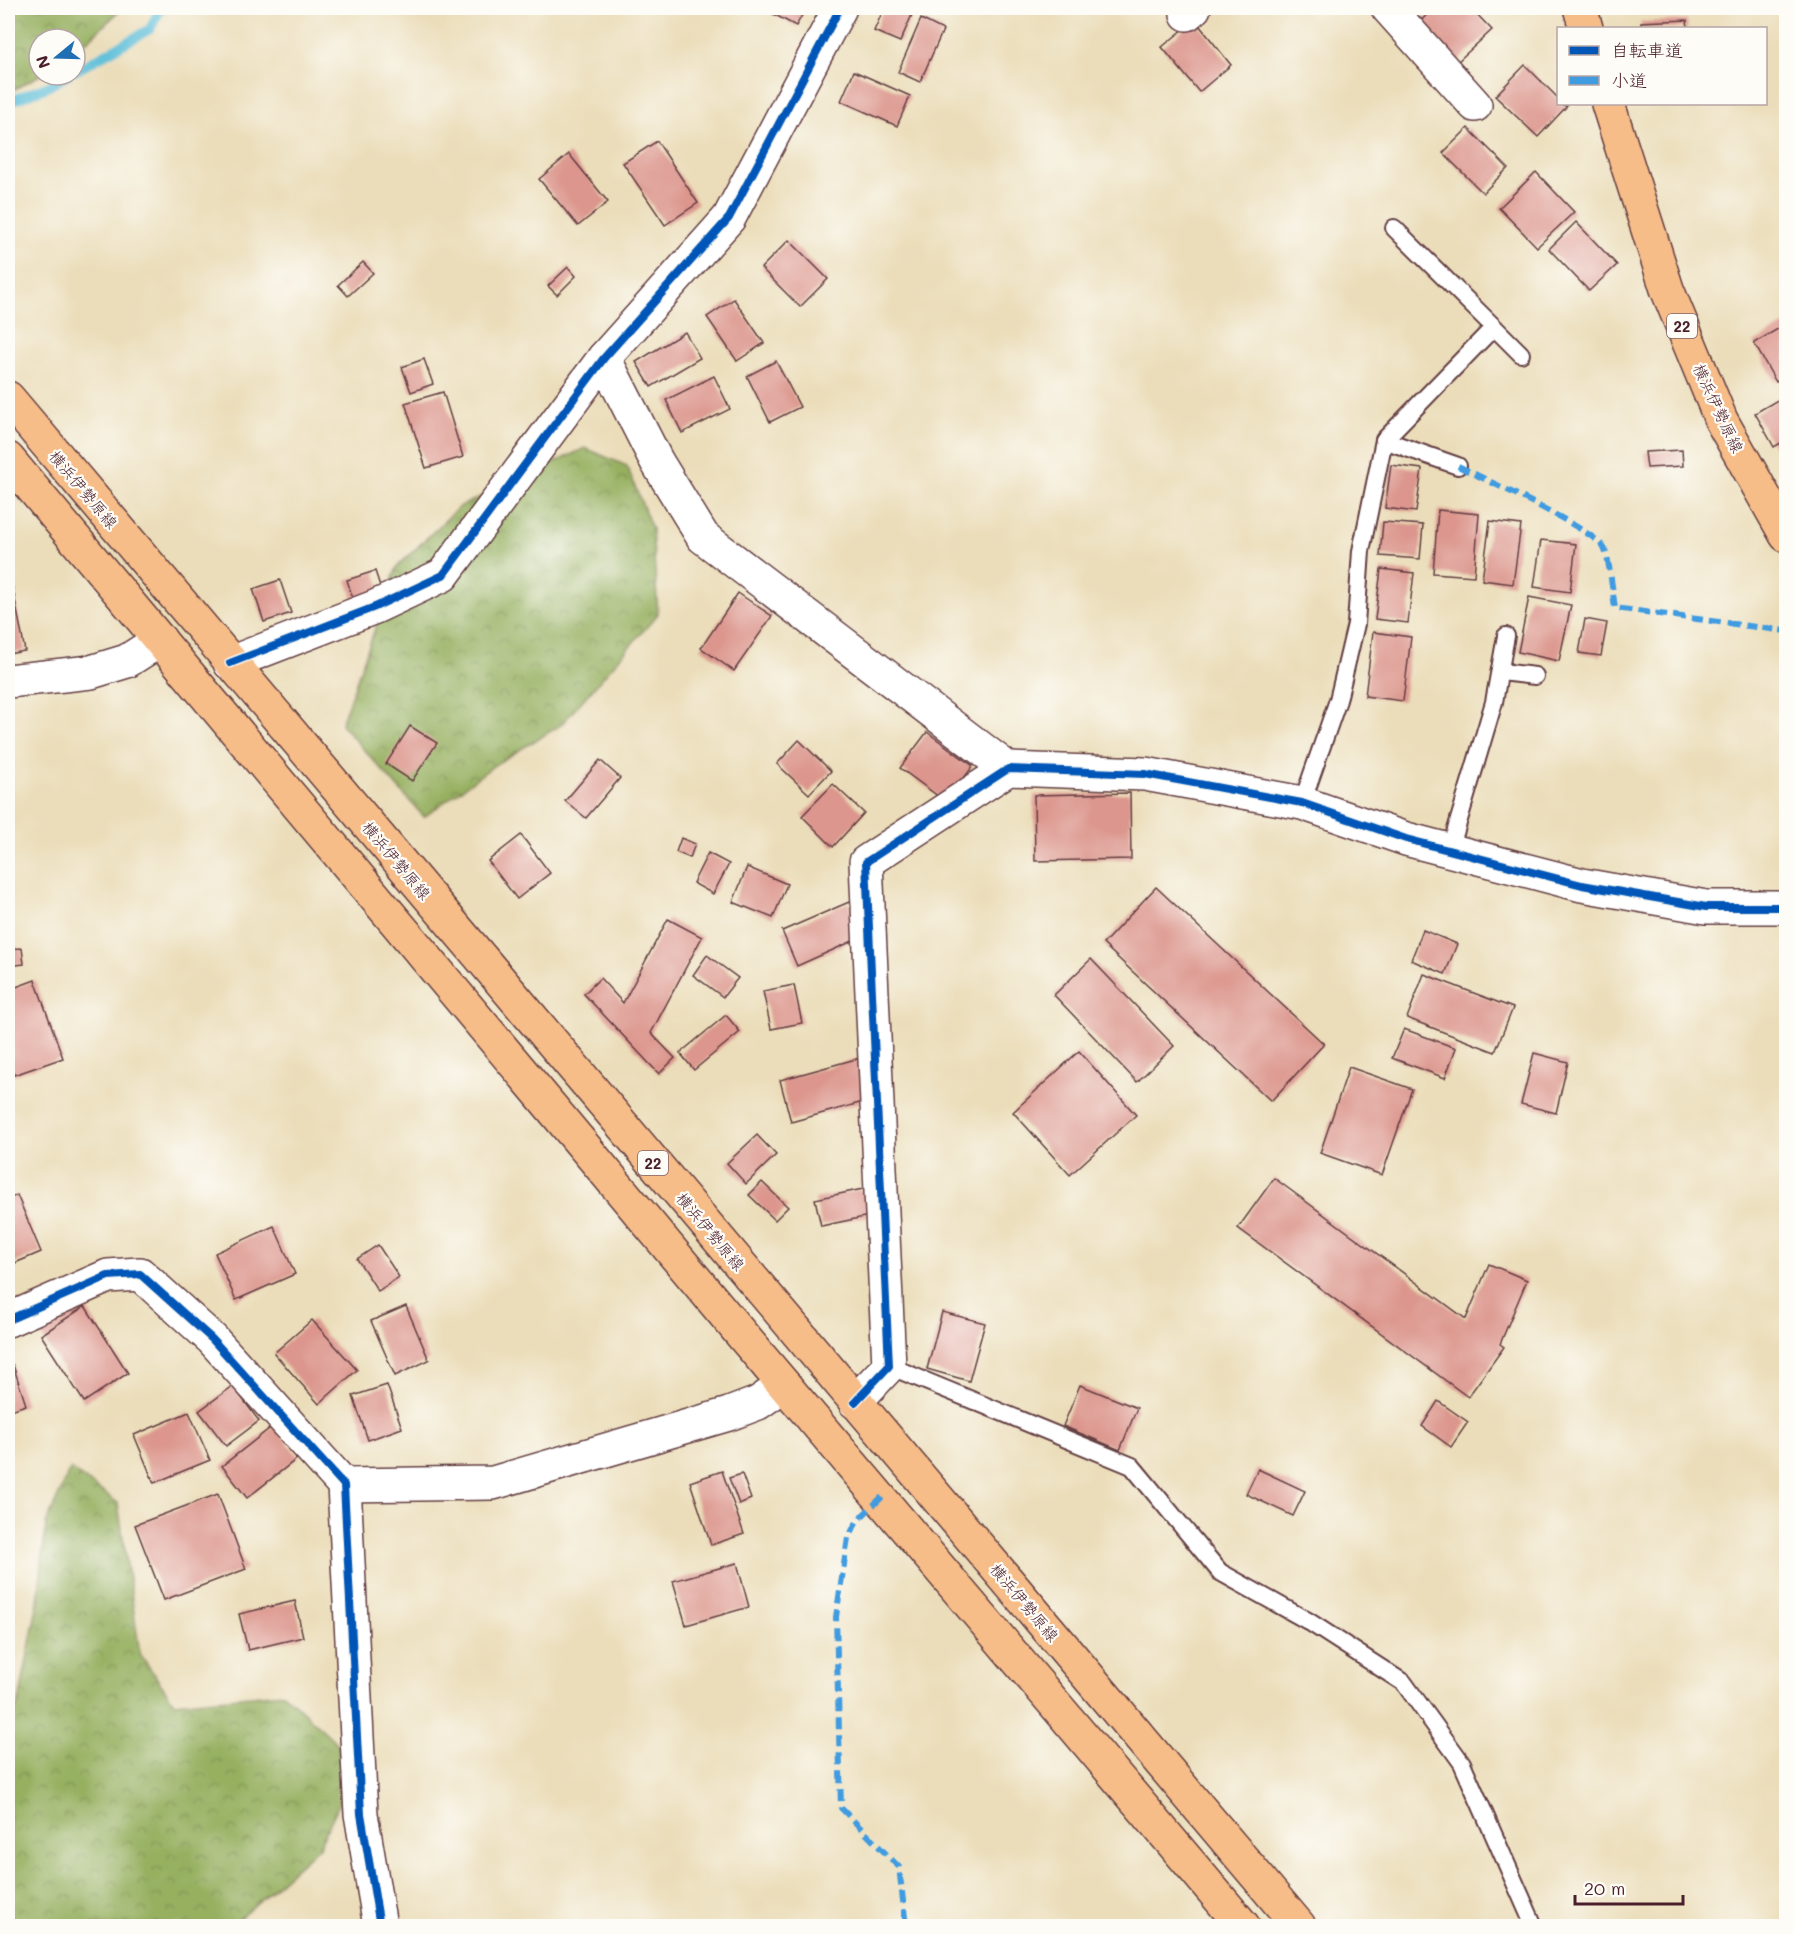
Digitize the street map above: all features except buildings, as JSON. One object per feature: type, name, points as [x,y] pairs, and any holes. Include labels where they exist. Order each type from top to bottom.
[{"type":"main road","points":[[1580,8],[1586,27]]},
{"type":"main road","name":"横浜伊勢原線","points":[[1608,105],[1667,289],[1721,420],[1786,535]]},
{"type":"main road","name":"横浜伊勢原線","points":[[8,398],[1299,1926]]},
{"type":"main road","name":"22","points":[[8,459],[784,1384],[1244,1926]]},
{"type":"street","points":[[230,663],[375,607],[443,575],[604,358],[729,218],[840,8]]},
{"type":"street","points":[[1388,8],[1475,105]]},
{"type":"street","points":[[604,358],[657,462],[703,537],[1008,769],[1145,774],[1302,803],[1406,839],[1582,885],[1706,907],[1786,907]]},
{"type":"street","points":[[8,681],[91,672],[127,661],[160,640]]},
{"type":"street","points":[[855,1402],[889,1366],[866,862],[1008,769]]},
{"type":"street","points":[[8,1320],[108,1276],[140,1274],[212,1339],[344,1485],[361,1814],[380,1926]]},
{"type":"street","points":[[344,1485],[493,1483],[729,1414],[758,1402],[784,1384]]},
{"type":"lane","points":[[1394,228],[1521,354]]},
{"type":"lane","points":[[1302,803],[1338,700],[1356,624],[1362,551],[1384,440],[1494,327]]},
{"type":"lane","points":[[1384,440],[1458,466]]},
{"type":"lane","points":[[1449,850],[1501,672],[1506,636]]},
{"type":"lane","points":[[1501,672],[1535,676]]},
{"type":"lane","points":[[889,1366],[1132,1466],[1220,1572],[1308,1621],[1404,1683],[1462,1762],[1534,1926]]},
{"type":"green space","points":[[8,8],[123,8],[87,41],[87,27],[27,27],[27,82],[8,93]]},
{"type":"green space","points":[[585,448],[627,466],[652,529],[658,614],[561,725],[496,764],[424,817],[341,724],[397,567],[459,507]]},
{"type":"green space","points":[[70,1469],[118,1503],[140,1654],[174,1703],[283,1693],[338,1744],[345,1792],[318,1848],[231,1926],[8,1926],[8,1708],[18,1707],[38,1601],[46,1524]]},
{"type":"waterway","points":[[87,64],[150,29],[161,8]]},
{"type":"waterway","points":[[8,102],[47,87]]},
{"type":"marked path","points":[[1458,466],[1560,517],[1596,540],[1606,553],[1615,608],[1786,631]]},
{"type":"marked path","points":[[882,1497],[858,1520],[848,1538],[836,1617],[841,1808],[899,1867],[906,1926]]},
{"type":"cycle path","points":[[230,663],[375,607],[443,575],[604,358],[729,218],[840,8]]},
{"type":"cycle path","points":[[855,1402],[889,1366],[866,862],[1008,769],[1145,774],[1302,803],[1406,839],[1582,885],[1706,907],[1786,907]]},
{"type":"cycle path","points":[[8,1320],[108,1276],[140,1274],[212,1339],[344,1485],[361,1814],[380,1926]]}]
